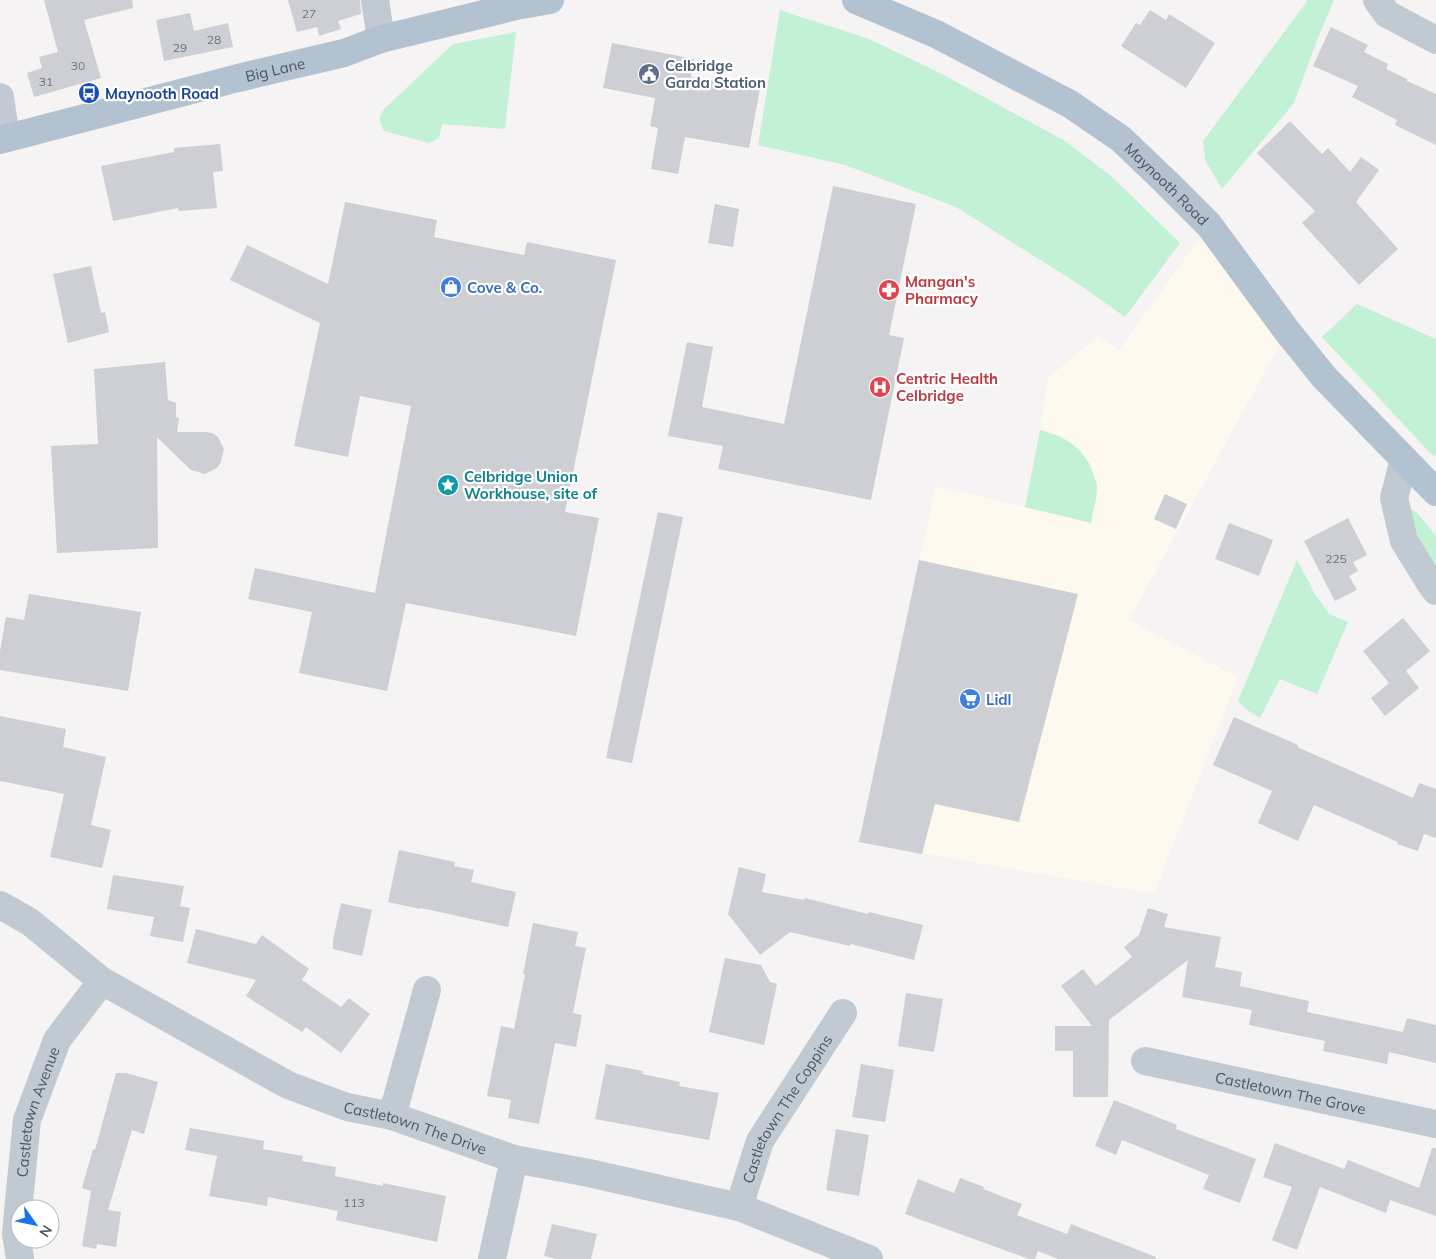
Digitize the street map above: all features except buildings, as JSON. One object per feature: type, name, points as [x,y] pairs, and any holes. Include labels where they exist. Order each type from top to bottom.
[{"type":"main road","name":"Big Lane","points":[[3,139],[245,76],[344,53],[381,39],[516,6],[550,0]]},
{"type":"main road","name":"Maynooth Road","points":[[856,0],[936,34],[1057,96],[1121,139],[1209,225],[1287,331],[1324,377],[1436,492]]},
{"type":"street","points":[[375,0],[381,39]]},
{"type":"street","points":[[1376,0],[1387,14],[1436,40]]},
{"type":"street","points":[[0,97],[3,139]]},
{"type":"street","points":[[1404,459],[1394,498],[1404,541],[1436,591]]},
{"type":"street","name":"Castletown The Drive","points":[[0,904],[30,922],[102,981],[288,1084],[347,1108],[392,1116],[514,1159],[589,1173],[739,1207],[869,1259]]},
{"type":"street","name":"Castletown Avenue","points":[[20,1259],[16,1234],[27,1120],[57,1040],[102,981]]},
{"type":"street","points":[[392,1116],[427,990]]},
{"type":"street","name":"Castletown The Coppins","points":[[739,1207],[760,1141],[842,1013]]},
{"type":"street","name":"Castletown The Grove","points":[[1145,1061],[1436,1124]]},
{"type":"street","points":[[492,1259],[514,1159]]},
{"type":"shaded area","points":[[1209,225],[1287,331],[1129,620],[1238,677],[1154,894],[859,842],[935,486],[1025,507],[1048,378],[1098,336],[1119,350]]},
{"type":"green space","points":[[1308,0],[1334,0],[1294,103],[1222,189],[1205,160],[1203,141]]},
{"type":"green space","points":[[780,10],[869,39],[940,73],[1065,141],[1110,175],[1180,243],[1125,317],[1080,285],[956,207],[845,165],[758,145]]},
{"type":"green space","points":[[516,32],[505,129],[442,124],[439,138],[429,143],[384,131],[379,120],[383,110],[453,44]]},
{"type":"green space","points":[[1357,304],[1436,339],[1436,456],[1432,455],[1322,337]]},
{"type":"green space","points":[[1040,430],[1067,440],[1081,452],[1091,467],[1097,487],[1091,523],[1025,507]]},
{"type":"green space","points":[[1407,507],[1417,513],[1436,536],[1436,572],[1410,525]]},
{"type":"green space","points":[[1297,560],[1315,594],[1329,614],[1348,622],[1317,694],[1280,679],[1260,718],[1247,710],[1238,701]]},
{"type":"place","name":"Celbridge Garda Station","points":[[649,74]]},
{"type":"place","name":"Maynooth Road","points":[[89,93]]},
{"type":"place","name":"Cove & Co.","points":[[451,287]]},
{"type":"place","name":"Mangan's Pharmacy","points":[[889,290]]},
{"type":"place","name":"Centric Health Celbridge","points":[[880,387]]},
{"type":"place","name":"Celbridge Union Workhouse, site of","points":[[448,485]]},
{"type":"place","name":"Lidl","points":[[970,699]]}]
